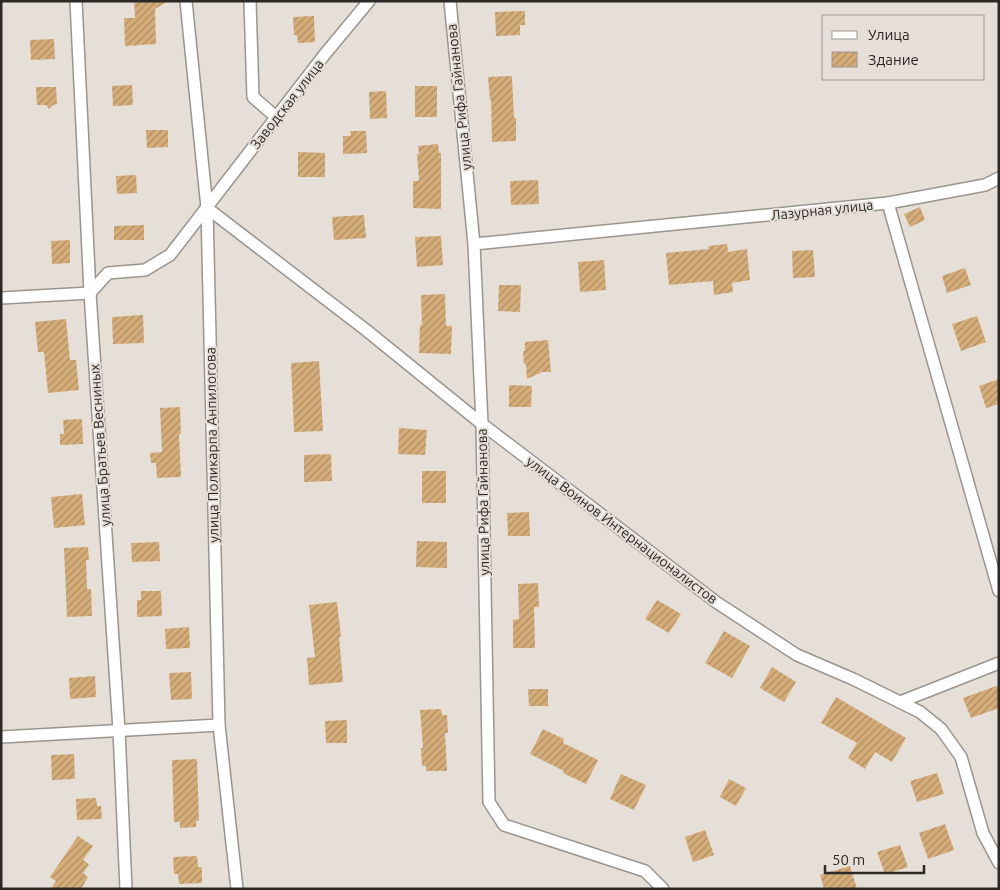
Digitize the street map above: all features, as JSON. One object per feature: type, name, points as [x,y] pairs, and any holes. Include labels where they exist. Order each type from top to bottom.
[{"type":"street","name":"улица Братьев Весниных","points":[[76,1],[90,294],[119,730],[126,889]]},
{"type":"street","name":"улица Поликарпа Анпилогова","points":[[186,1],[207,208],[218,725],[238,889]]},
{"type":"street","points":[[250,1],[253,97],[276,118]]},
{"type":"street","name":"Заводская улица","points":[[90,294],[108,273],[146,270],[170,255],[326,54],[370,1]]},
{"type":"street","name":"улица Рифа Гайнанова","points":[[450,1],[474,244],[482,424],[489,802],[504,825],[645,871],[663,889]]},
{"type":"street","points":[[888,203],[985,185],[999,178]]},
{"type":"street","name":"Лазурная улица","points":[[474,244],[888,203],[999,591]]},
{"type":"street","name":"улица Воинов Интернационалистов","points":[[207,208],[366,330],[482,424],[716,602],[797,654],[920,712],[941,729],[961,757],[983,833],[999,863]]},
{"type":"street","points":[[1,298],[90,294]]},
{"type":"street","points":[[900,702],[999,663]]},
{"type":"street","points":[[1,736],[218,725]]},
{"type":"building","points":[[134,1],[168,1],[155,9],[156,44],[125,46],[124,18],[135,18]]},
{"type":"building","points":[[525,11],[525,25],[520,25],[520,35],[496,36],[495,12]]},
{"type":"building","points":[[314,16],[315,42],[298,43],[297,35],[294,35],[293,17]]},
{"type":"building","points":[[54,39],[55,59],[31,60],[30,40]]},
{"type":"building","points":[[512,76],[516,141],[492,142],[491,100],[488,77]]},
{"type":"building","points":[[132,85],[133,105],[113,106],[112,86]]},
{"type":"building","points":[[415,86],[437,86],[437,117],[415,117]]},
{"type":"building","points":[[36,87],[56,87],[57,104],[49,109],[46,105],[37,105]]},
{"type":"building","points":[[386,91],[387,118],[370,119],[369,92]]},
{"type":"building","points":[[146,130],[168,130],[168,147],[147,148]]},
{"type":"building","points":[[350,131],[366,131],[367,153],[343,154],[343,136],[351,136]]},
{"type":"building","points":[[438,144],[439,153],[441,153],[441,209],[413,208],[413,181],[419,181],[418,146]]},
{"type":"building","points":[[298,152],[325,153],[325,177],[298,177]]},
{"type":"building","points":[[136,175],[137,193],[117,194],[116,176]]},
{"type":"building","points":[[538,180],[539,204],[511,205],[510,181]]},
{"type":"building","points":[[920,207],[925,220],[910,227],[904,214]]},
{"type":"building","points":[[364,215],[366,238],[334,240],[332,217]]},
{"type":"building","points":[[144,225],[144,240],[114,240],[114,226]]},
{"type":"building","points":[[441,236],[443,265],[417,267],[415,237]]},
{"type":"building","points":[[70,240],[70,263],[52,264],[51,241]]},
{"type":"building","points":[[727,244],[728,252],[747,249],[750,280],[732,283],[733,292],[714,295],[713,281],[669,285],[666,253],[709,249],[708,246]]},
{"type":"building","points":[[813,250],[815,277],[793,278],[792,251]]},
{"type":"building","points":[[604,260],[606,290],[580,292],[578,262]]},
{"type":"building","points":[[965,268],[971,285],[947,293],[942,276]]},
{"type":"building","points":[[499,285],[521,285],[520,312],[498,311]]},
{"type":"building","points":[[445,294],[446,326],[452,326],[451,354],[419,353],[420,325],[422,325],[421,295]]},
{"type":"building","points":[[143,315],[144,343],[113,344],[112,317]]},
{"type":"building","points":[[977,316],[986,342],[961,351],[952,324]]},
{"type":"building","points":[[66,319],[70,360],[76,360],[79,390],[48,393],[44,352],[38,352],[35,322]]},
{"type":"building","points":[[548,340],[551,372],[542,372],[527,379],[523,351],[525,351],[525,342]]},
{"type":"building","points":[[319,361],[323,431],[294,432],[291,363]]},
{"type":"building","points":[[999,379],[999,404],[986,408],[979,386]]},
{"type":"building","points":[[509,385],[532,386],[531,407],[509,407]]},
{"type":"building","points":[[180,407],[181,477],[157,478],[156,463],[151,463],[150,453],[162,452],[160,408]]},
{"type":"building","points":[[82,419],[83,444],[60,445],[60,434],[64,434],[63,420]]},
{"type":"building","points":[[399,428],[427,430],[425,455],[398,454]]},
{"type":"building","points":[[331,454],[332,481],[304,482],[304,455]]},
{"type":"building","points":[[422,471],[446,471],[446,503],[422,503]]},
{"type":"building","points":[[82,494],[85,525],[54,528],[51,497]]},
{"type":"building","points":[[529,512],[530,536],[508,536],[507,513]]},
{"type":"building","points":[[417,541],[447,542],[447,568],[416,567]]},
{"type":"building","points":[[159,542],[160,561],[132,562],[131,543]]},
{"type":"building","points":[[88,547],[89,560],[86,560],[87,589],[91,589],[92,616],[67,617],[64,548]]},
{"type":"building","points":[[538,583],[539,607],[534,607],[535,648],[513,648],[513,620],[519,619],[518,584]]},
{"type":"building","points":[[141,591],[161,591],[162,616],[137,617],[137,600],[141,600]]},
{"type":"building","points":[[657,600],[681,614],[669,633],[645,619]]},
{"type":"building","points":[[337,602],[343,682],[309,685],[307,658],[315,657],[309,605]]},
{"type":"building","points":[[189,627],[190,648],[166,649],[165,629]]},
{"type":"building","points":[[724,631],[750,646],[732,678],[705,663]]},
{"type":"building","points":[[772,667],[796,682],[784,702],[760,688]]},
{"type":"building","points":[[191,672],[192,699],[171,700],[169,673]]},
{"type":"building","points":[[95,676],[96,697],[70,699],[69,678]]},
{"type":"building","points":[[999,685],[999,708],[971,718],[963,698]]},
{"type":"building","points":[[528,689],[548,689],[548,706],[529,706]]},
{"type":"building","points":[[836,697],[906,738],[892,762],[875,752],[865,769],[848,758],[857,743],[821,723]]},
{"type":"building","points":[[441,709],[442,715],[447,715],[448,733],[445,733],[447,771],[426,771],[426,766],[422,766],[421,748],[423,748],[420,710]]},
{"type":"building","points":[[347,720],[347,743],[326,743],[325,721]]},
{"type":"building","points":[[543,729],[564,739],[563,743],[598,760],[586,784],[530,754]]},
{"type":"building","points":[[74,754],[75,779],[52,780],[51,755]]},
{"type":"building","points":[[197,759],[199,821],[196,821],[196,827],[180,828],[180,822],[174,822],[172,760]]},
{"type":"building","points":[[937,773],[944,794],[917,802],[910,781]]},
{"type":"building","points":[[621,774],[646,785],[634,810],[610,799]]},
{"type":"building","points":[[729,779],[746,788],[736,806],[720,797]]},
{"type":"building","points":[[96,798],[97,806],[101,806],[102,819],[77,820],[76,799]]},
{"type":"building","points":[[945,824],[954,850],[928,859],[919,833]]},
{"type":"building","points":[[705,830],[714,855],[693,862],[685,837]]},
{"type":"building","points":[[78,836],[93,846],[83,860],[89,864],[83,873],[88,877],[81,889],[51,889],[56,881],[50,877]]},
{"type":"building","points":[[900,845],[908,867],[885,874],[877,852]]},
{"type":"building","points":[[197,856],[198,867],[202,867],[202,883],[179,884],[178,874],[174,874],[173,857]]},
{"type":"building","points":[[850,866],[857,889],[824,889],[820,875]]}]
